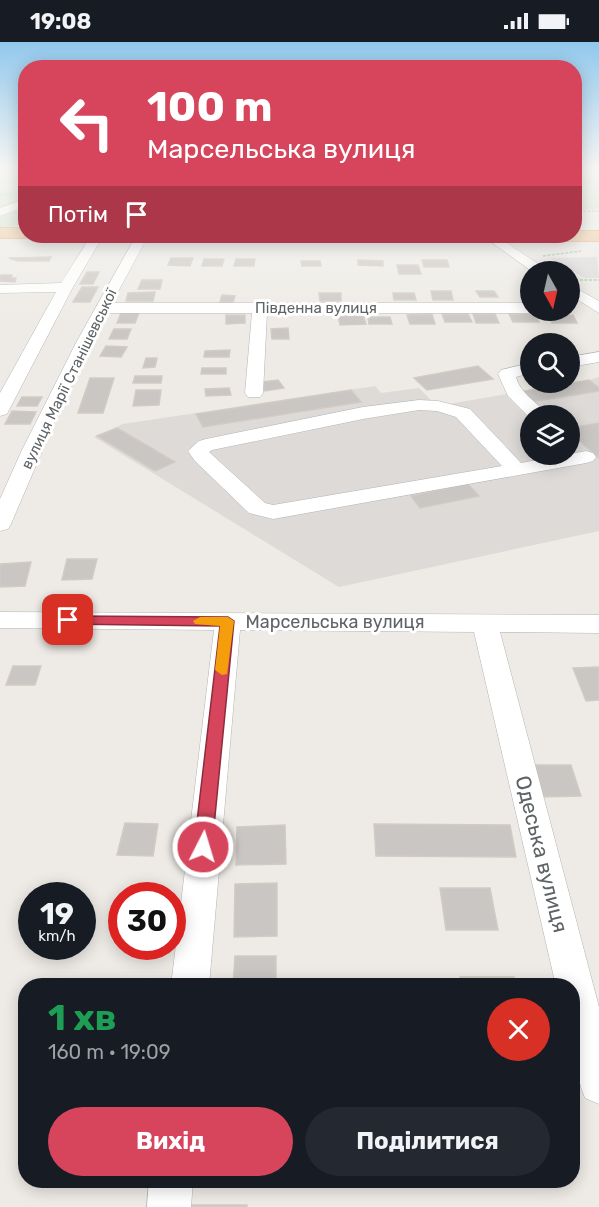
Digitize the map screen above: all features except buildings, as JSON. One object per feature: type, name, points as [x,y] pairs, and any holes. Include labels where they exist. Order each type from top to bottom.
[{"type":"highway","points":[[0,233],[18,233]]},
{"type":"highway","points":[[582,236],[599,236]]},
{"type":"street","points":[[0,410],[66,287],[93,243]]},
{"type":"street","name":"вулиця Марії Станішевської","points":[[0,524],[44,426],[102,308],[138,243]]},
{"type":"street","points":[[500,243],[527,261]]},
{"type":"street","points":[[0,289],[66,287]]},
{"type":"street","points":[[580,290],[599,308]]},
{"type":"street","name":"Південна вулиця","points":[[102,308],[520,308]]},
{"type":"street","points":[[254,393],[260,308]]},
{"type":"street","points":[[580,308],[599,308]]},
{"type":"street","points":[[580,360],[599,357]]},
{"type":"street","points":[[520,370],[507,374],[507,377],[513,393],[527,405]]},
{"type":"street","points":[[517,470],[463,414],[438,406],[419,405],[363,413],[206,445],[198,451],[257,508],[273,512],[517,470],[593,463]]},
{"type":"street","points":[[580,452],[593,463]]},
{"type":"street","name":"Марсельська вулиця","points":[[0,620],[599,624]]},
{"type":"street","points":[[191,978],[228,621]]},
{"type":"street","name":"Одеська вулиця","points":[[485,623],[573,978]]},
{"type":"street","name":"Одеська вулиця","points":[[580,1007],[599,1084]]},
{"type":"street","points":[[169,1207],[170,1188]]},
{"type":"path","points":[[519,255],[532,257],[589,251]]},
{"type":"path","points":[[580,284],[599,280]]},
{"type":"shaded area","points":[[597,257],[599,278],[585,278],[580,275],[580,261],[555,261],[550,258]]},
{"type":"shaded area","points":[[599,377],[599,531],[339,587],[94,437],[123,424],[375,386],[381,393],[419,388],[437,406],[520,392],[580,393],[580,382]]},
{"type":"green space","points":[[0,222],[18,222],[18,226],[0,229]]},
{"type":"slow traffic","points":[[200,621],[228,621],[222,670]]},
{"type":"route","points":[[68,620],[228,621],[203,847]]}]
